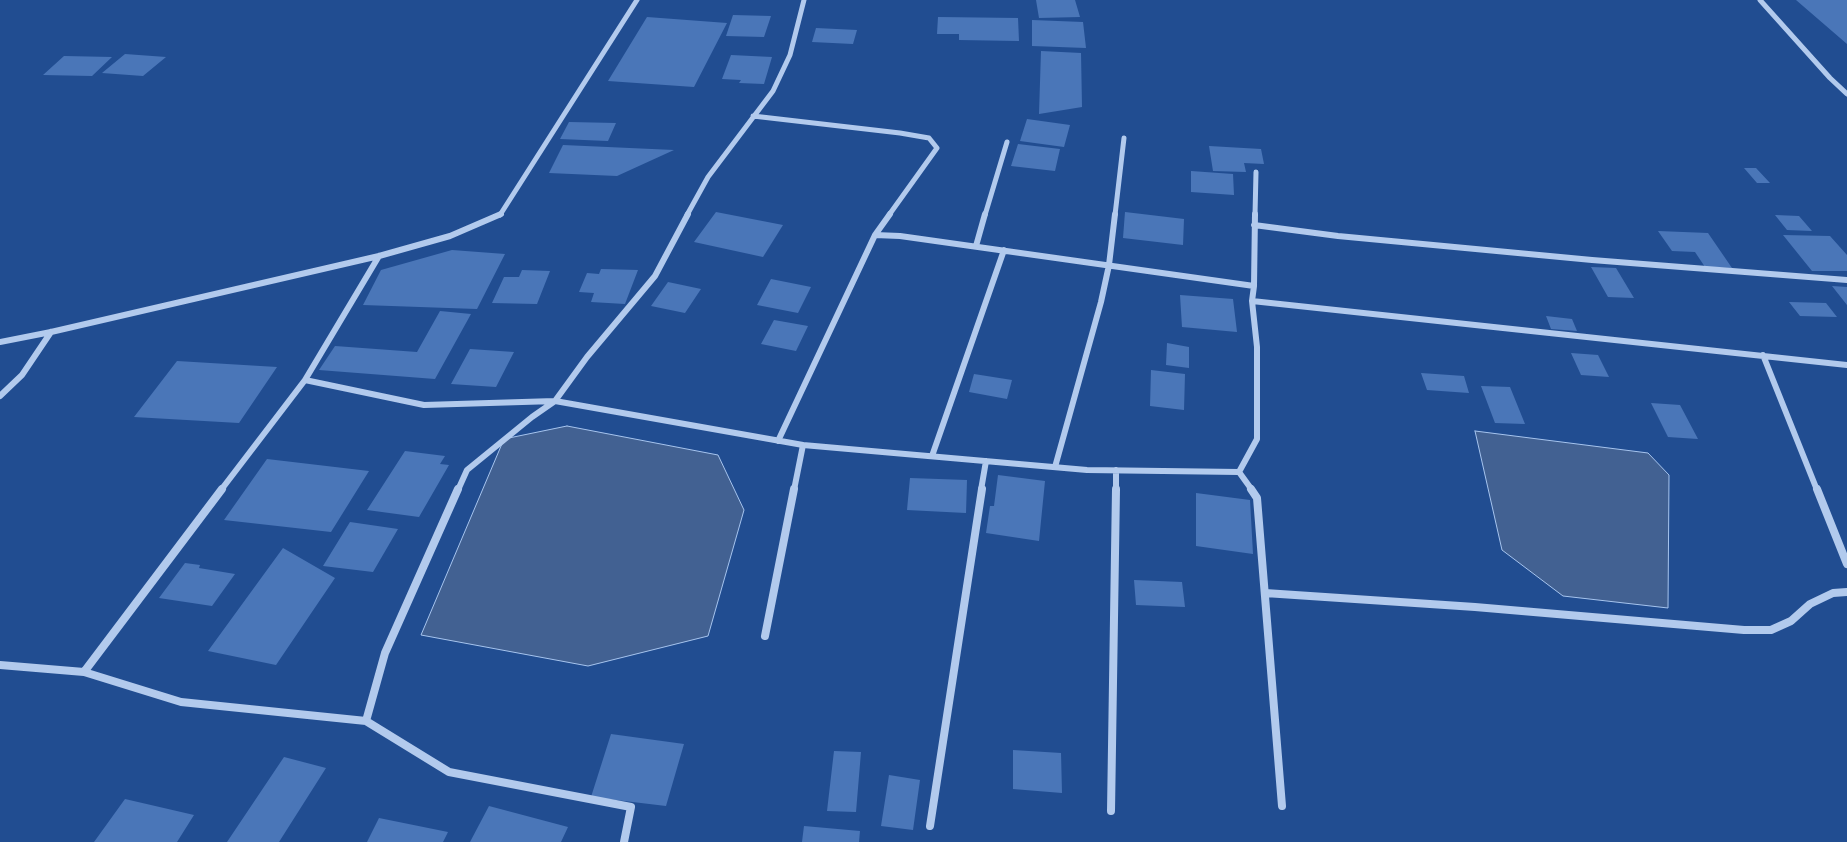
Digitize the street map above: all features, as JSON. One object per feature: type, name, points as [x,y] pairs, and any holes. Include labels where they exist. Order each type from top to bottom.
[{"type":"street","points":[[0,342],[51,332],[380,256],[450,236],[501,215],[636,0]]},
{"type":"street","points":[[366,721],[385,654],[467,470],[532,417],[555,402],[587,357],[655,276],[708,177],[773,91],[790,55],[804,0]]},
{"type":"street","points":[[1760,0],[1847,94]]},
{"type":"street","points":[[753,116],[900,133],[929,138],[938,148],[875,235],[778,441]]},
{"type":"street","points":[[1055,467],[1101,302],[1109,265],[1124,138]]},
{"type":"street","points":[[976,246],[1007,142]]},
{"type":"street","points":[[1239,472],[1257,440],[1257,347],[1252,301],[1254,286],[1256,172]]},
{"type":"street","points":[[1254,225],[1338,236],[1592,260],[1847,280]]},
{"type":"street","points":[[875,235],[900,236],[976,246],[1254,286]]},
{"type":"street","points":[[932,456],[1004,250]]},
{"type":"street","points":[[84,672],[305,380],[380,256]]},
{"type":"street","points":[[1252,301],[1847,364]]},
{"type":"street","points":[[0,396],[22,376],[51,332]]},
{"type":"street","points":[[1763,355],[1847,564]]},
{"type":"street","points":[[305,380],[424,405],[555,402],[803,445],[1055,467],[1116,470],[1239,472]]},
{"type":"street","points":[[765,636],[803,445]]},
{"type":"street","points":[[930,826],[986,461]]},
{"type":"street","points":[[1111,811],[1116,470]]},
{"type":"street","points":[[1239,472],[1257,498],[1282,806]]},
{"type":"street","points":[[1265,592],[1475,607],[1744,630],[1771,630],[1791,620],[1810,604],[1833,593],[1847,592]]},
{"type":"street","points":[[0,665],[84,672],[181,702],[366,721],[449,772],[631,808],[624,842]]},
{"type":"water","points":[[567,426],[718,455],[744,510],[708,636],[588,666],[421,635],[504,439]]},
{"type":"water","points":[[1475,431],[1648,453],[1669,475],[1668,608],[1563,596],[1502,550]]},
{"type":"building","points":[[1036,0],[1075,0],[1080,17],[1039,18]]},
{"type":"building","points":[[1796,0],[1847,0],[1847,44]]},
{"type":"building","points":[[733,15],[771,16],[764,37],[726,36]]},
{"type":"building","points":[[647,17],[727,23],[694,87],[608,81]]},
{"type":"building","points":[[938,17],[1018,18],[1019,41],[959,40],[959,34],[937,34]]},
{"type":"building","points":[[1032,20],[1083,22],[1086,48],[1032,46]]},
{"type":"building","points":[[816,28],[857,30],[853,44],[812,42]]},
{"type":"building","points":[[1041,51],[1081,53],[1082,107],[1039,114]]},
{"type":"building","points":[[125,54],[166,57],[143,76],[102,73]]},
{"type":"building","points":[[731,55],[772,57],[764,84],[739,83],[741,80],[722,79]]},
{"type":"building","points":[[64,56],[112,57],[92,76],[43,75]]},
{"type":"building","points":[[1027,119],[1070,125],[1064,147],[1020,141]]},
{"type":"building","points":[[569,122],[616,123],[608,141],[560,139]]},
{"type":"building","points":[[1018,144],[1060,149],[1055,171],[1011,166]]},
{"type":"building","points":[[563,145],[674,150],[617,176],[549,173]]},
{"type":"building","points":[[1209,146],[1261,149],[1264,164],[1244,163],[1246,172],[1213,171]]},
{"type":"building","points":[[1744,168],[1756,168],[1770,183],[1757,183]]},
{"type":"building","points":[[1191,171],[1233,174],[1234,195],[1191,192]]},
{"type":"building","points":[[716,212],[783,225],[763,257],[694,242]]},
{"type":"building","points":[[1125,212],[1184,219],[1183,245],[1123,238]]},
{"type":"building","points":[[1775,215],[1799,216],[1812,231],[1787,230]]},
{"type":"building","points":[[1658,231],[1708,233],[1732,268],[1705,267],[1695,252],[1672,251]]},
{"type":"building","points":[[1783,235],[1830,236],[1847,255],[1847,271],[1812,271]]},
{"type":"building","points":[[452,250],[505,254],[477,309],[363,305],[381,270]]},
{"type":"building","points":[[1591,267],[1616,268],[1634,298],[1608,297]]},
{"type":"building","points":[[601,269],[638,270],[625,304],[591,302],[594,293],[579,292],[587,273],[599,274]]},
{"type":"building","points":[[522,270],[550,271],[537,304],[492,303],[504,277],[519,277]]},
{"type":"building","points":[[771,279],[811,287],[798,313],[757,305]]},
{"type":"building","points":[[668,282],[701,289],[685,313],[651,306]]},
{"type":"building","points":[[1832,286],[1847,287],[1847,305]]},
{"type":"building","points":[[1180,295],[1233,299],[1237,332],[1182,327]]},
{"type":"building","points":[[1789,302],[1826,303],[1837,317],[1800,316]]},
{"type":"building","points":[[440,311],[471,314],[435,379],[319,370],[335,346],[417,352]]},
{"type":"building","points":[[1546,316],[1572,319],[1577,331],[1551,329]]},
{"type":"building","points":[[774,320],[808,326],[796,351],[761,344]]},
{"type":"building","points":[[1167,343],[1189,347],[1189,368],[1166,365]]},
{"type":"building","points":[[470,349],[514,352],[496,387],[451,384]]},
{"type":"building","points":[[1571,353],[1598,355],[1609,377],[1581,375]]},
{"type":"building","points":[[177,361],[277,367],[239,423],[134,417]]},
{"type":"building","points":[[1151,370],[1185,374],[1184,410],[1150,406]]},
{"type":"building","points":[[1421,373],[1464,376],[1469,393],[1427,390]]},
{"type":"building","points":[[974,374],[1012,380],[1007,399],[969,392]]},
{"type":"building","points":[[1481,386],[1510,387],[1525,424],[1495,423]]},
{"type":"building","points":[[1651,403],[1680,405],[1698,439],[1668,437]]},
{"type":"building","points":[[405,451],[445,456],[440,464],[449,465],[419,517],[367,510]]},
{"type":"building","points":[[267,459],[369,471],[331,532],[224,520]]},
{"type":"building","points":[[998,475],[1045,481],[1039,541],[986,533],[990,506],[994,506]]},
{"type":"building","points":[[910,478],[967,480],[966,513],[907,510]]},
{"type":"building","points":[[1196,493],[1250,500],[1253,554],[1196,546]]},
{"type":"building","points":[[350,522],[398,529],[373,572],[323,566]]},
{"type":"building","points":[[283,548],[335,578],[276,665],[208,651]]},
{"type":"building","points":[[185,563],[200,565],[199,568],[235,574],[212,606],[159,598]]},
{"type":"building","points":[[1134,580],[1182,582],[1185,607],[1136,605]]},
{"type":"building","points":[[611,734],[684,744],[666,806],[591,797]]},
{"type":"building","points":[[1013,750],[1061,753],[1062,793],[1013,789]]},
{"type":"building","points":[[834,751],[861,752],[856,812],[827,811]]},
{"type":"building","points":[[284,757],[326,768],[279,842],[227,842]]},
{"type":"building","points":[[889,775],[920,780],[913,830],[881,826]]},
{"type":"building","points":[[125,799],[194,815],[177,842],[94,842]]},
{"type":"building","points":[[489,806],[568,827],[561,842],[470,842]]},
{"type":"building","points":[[379,818],[448,832],[443,842],[367,842]]},
{"type":"building","points":[[804,826],[860,831],[859,842],[802,842]]}]
